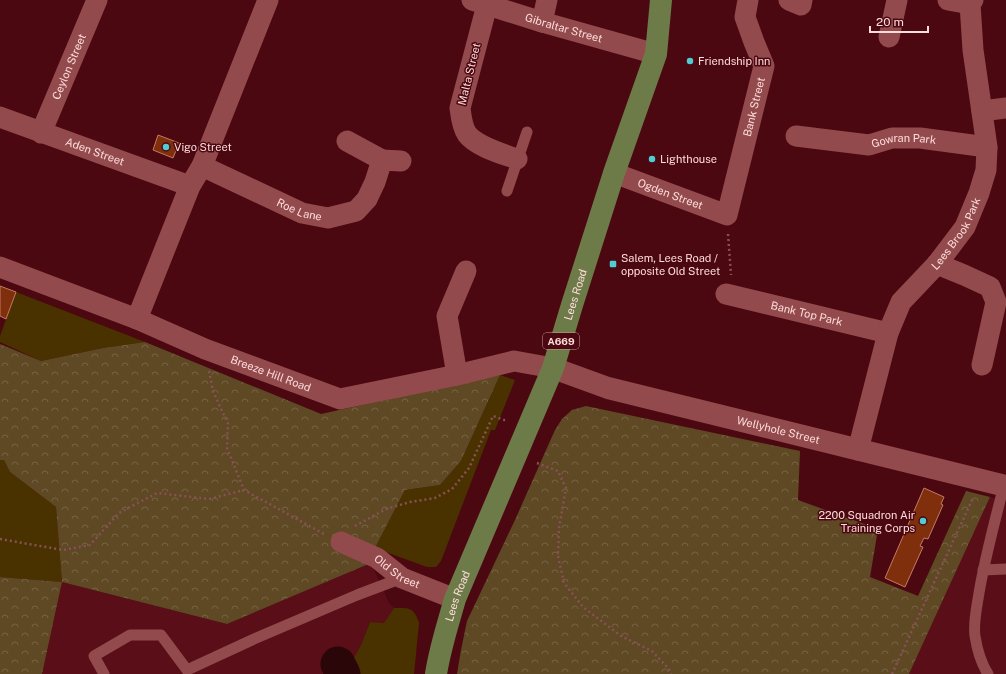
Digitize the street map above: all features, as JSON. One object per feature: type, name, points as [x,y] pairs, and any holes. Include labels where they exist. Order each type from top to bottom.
[{"type":"main road","name":"Lees Road","points":[[436,674],[444,637],[455,599],[553,368],[614,173],[656,54],[661,0]]},
{"type":"street","name":"Ceylon Street","points":[[41,133],[97,0]]},
{"type":"street","points":[[137,319],[190,186],[202,166],[268,0]]},
{"type":"street","points":[[542,22],[547,0]]},
{"type":"street","name":"Bank Street","points":[[727,215],[764,66],[745,17],[748,0]]},
{"type":"street","points":[[889,37],[897,0]]},
{"type":"street","points":[[948,0],[971,2]]},
{"type":"street","name":"Gibraltar Street","points":[[479,2],[542,22],[656,54]]},
{"type":"street","name":"Malta Street","points":[[479,2],[460,108],[461,120],[467,134],[480,145],[518,159]]},
{"type":"street","name":"Lees Brook Park","points":[[858,450],[888,334],[901,302],[937,264],[965,227],[979,193],[986,170],[987,147],[973,50],[971,2]]},
{"type":"street","points":[[982,111],[1006,108]]},
{"type":"street","name":"Aden Street","points":[[0,117],[190,186]]},
{"type":"street","name":"Gowran Park","points":[[796,136],[869,146],[892,138],[920,138],[987,147]]},
{"type":"street","name":"Roe Lane","points":[[202,166],[302,212],[328,218],[356,211],[367,198],[375,182],[391,160],[347,141]]},
{"type":"street","name":"Ogden Street","points":[[614,173],[727,215]]},
{"type":"street","points":[[937,264],[990,287],[996,302],[982,365]]},
{"type":"street","name":"Breeze Hill Road","points":[[0,268],[137,319],[205,349],[340,399],[457,375],[514,361],[553,368]]},
{"type":"street","points":[[457,375],[447,316],[466,271]]},
{"type":"street","name":"Bank Top Park","points":[[730,294],[888,334]]},
{"type":"street","name":"Wellyhole Street","points":[[553,368],[608,388],[1005,485]]},
{"type":"street","name":"Old Street","points":[[337,541],[377,558],[402,578],[455,599]]},
{"type":"lane","points":[[506,191],[527,132]]},
{"type":"lane","points":[[988,674],[978,651],[975,635],[976,610],[983,570],[1005,485]]},
{"type":"lane","points":[[983,570],[1006,569]]},
{"type":"lane","points":[[104,674],[94,656],[130,634],[161,635],[187,670],[254,639],[357,595],[402,578]]},
{"type":"path","points":[[727,215],[730,294]]},
{"type":"path","points":[[205,349],[213,391],[228,424],[227,448],[244,490],[337,541],[386,509],[410,502],[435,498],[452,489],[469,468],[493,416],[506,421]]},
{"type":"path","points":[[537,463],[558,471],[566,488],[559,528],[558,556],[564,583],[583,607],[621,636],[652,651],[669,669],[671,674]]},
{"type":"path","points":[[892,674],[982,480]]},
{"type":"path","points":[[0,539],[63,550],[90,545],[118,513],[157,492],[209,499],[244,490]]},
{"type":"shaded area","points":[[16,292],[145,342],[103,348],[41,361],[0,342],[0,336]]},
{"type":"shaded area","points":[[500,375],[515,380],[495,430],[491,430],[441,561],[436,567],[427,567],[375,548],[405,490],[440,485],[461,461]]},
{"type":"shaded area","points":[[0,460],[4,460],[10,472],[56,507],[62,582],[0,577]]},
{"type":"shaded area","points":[[990,497],[1006,501],[1006,674],[909,674]]},
{"type":"shaded area","points":[[371,563],[389,603],[394,608],[384,623],[370,622],[355,656],[348,662],[353,674],[42,674],[62,582],[227,624]]},
{"type":"shaded area","points":[[394,608],[404,608],[413,611],[419,623],[414,674],[353,674],[348,662],[355,656],[370,622],[384,623]]},
{"type":"green space","points":[[145,342],[321,414],[500,375],[461,461],[440,485],[405,490],[375,548],[371,563],[227,624],[62,582],[56,507],[10,472],[4,460],[0,460],[0,344],[41,361],[103,348]]},
{"type":"green space","points":[[586,406],[800,451],[798,500],[878,529],[870,577],[918,596],[966,491],[990,497],[909,674],[457,674],[467,621],[515,520],[555,430],[562,419],[572,410]]},
{"type":"green space","points":[[0,577],[62,582],[42,674],[0,674]]},
{"type":"building","name":"Vigo Street","points":[[158,135],[179,143],[173,158],[153,150]]},
{"type":"building","points":[[0,286],[16,292],[6,319],[0,316]]},
{"type":"building","name":"2200 Squadron Air Training Corps","points":[[924,488],[944,497],[941,504],[943,505],[928,539],[924,538],[920,546],[923,547],[905,587],[885,578]]},
{"type":"waterway","points":[[338,664],[343,674]]},
{"type":"place","name":"Friendship Inn","points":[[690,61]]},
{"type":"place","name":"Vigo Street","points":[[166,147]]},
{"type":"place","name":"Lighthouse","points":[[652,159]]},
{"type":"place","name":"Salem, Lees Road / opposite Old Street","points":[[613,264]]},
{"type":"place","name":"2200 Squadron Air Training Corps","points":[[923,521]]}]
